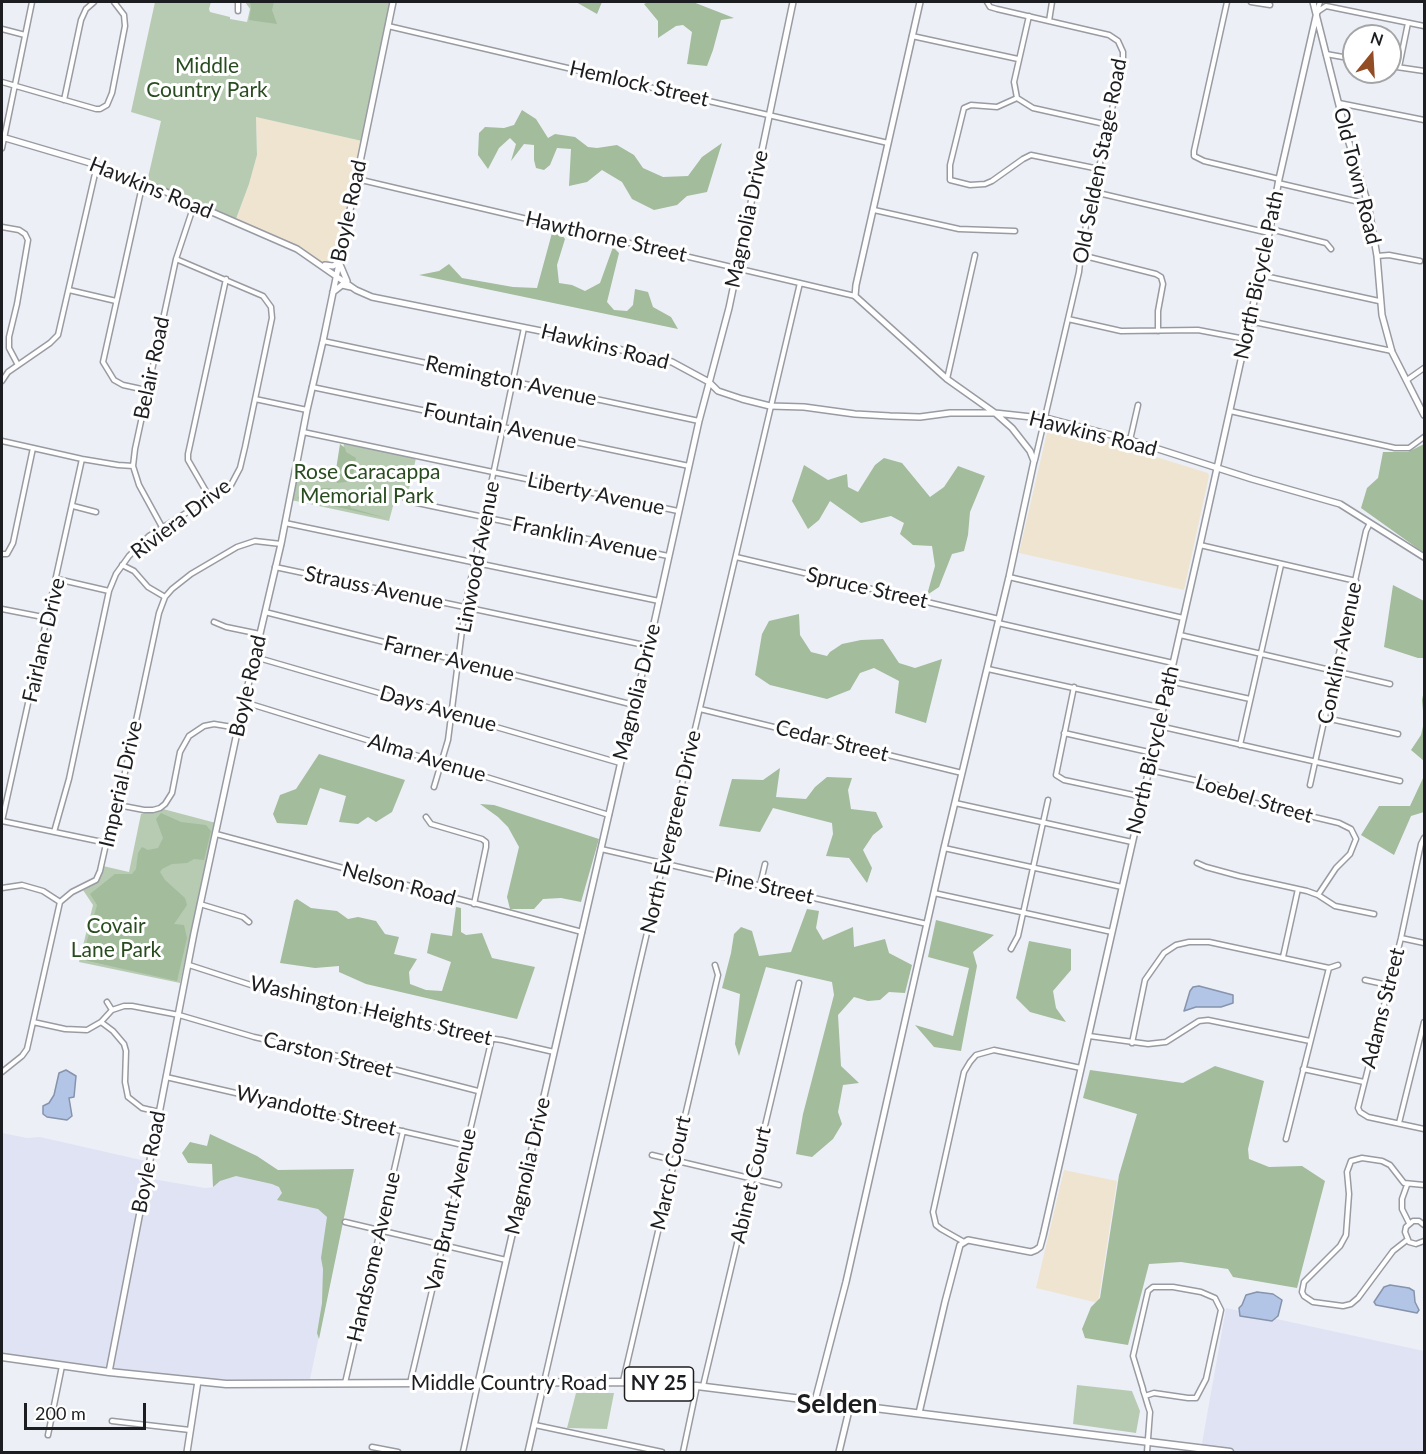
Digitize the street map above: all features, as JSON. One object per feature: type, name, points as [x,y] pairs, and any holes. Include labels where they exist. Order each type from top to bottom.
[{"type":"main road","name":"Middle Country Road","points":[[2,1357],[109,1372],[226,1384],[622,1382],[700,1387],[1230,1452]]},
{"type":"street","points":[[2,148],[32,2]]},
{"type":"street","points":[[64,100],[81,20],[86,9],[94,2]]},
{"type":"street","points":[[2,82],[100,109],[107,105],[111,100],[125,26],[123,15],[114,2]]},
{"type":"street","points":[[238,2],[238,11]]},
{"type":"street","name":"Boyle Road","points":[[109,1372],[200,904],[281,544],[393,2]]},
{"type":"street","name":"Magnolia Drive","points":[[478,1383],[699,421],[729,308],[793,2]]},
{"type":"street","points":[[815,1401],[846,1282],[1034,461],[1019,436],[995,412],[947,379],[855,296],[920,2]]},
{"type":"street","name":"Old Selden Stage Road","points":[[987,2],[992,8],[1109,35],[1121,46],[1124,60],[1068,320],[1034,461]]},
{"type":"street","points":[[1048,21],[1052,2]]},
{"type":"street","points":[[1227,2],[1194,156],[1204,161],[1368,204]]},
{"type":"street","points":[[1251,2],[1270,5]]},
{"type":"street","name":"Old Town Road","points":[[1314,2],[1346,133],[1368,204],[1377,256],[1379,301],[1392,352],[1425,415]]},
{"type":"street","name":"North Bicycle Path","points":[[964,1242],[973,1241],[1031,1252],[1036,1251],[1040,1246],[1180,635],[1320,2]]},
{"type":"street","points":[[1317,12],[1326,6],[1425,26]]},
{"type":"street","points":[[1029,16],[1014,82],[1017,98],[1033,108],[1109,125]]},
{"type":"street","points":[[1402,52],[1408,23]]},
{"type":"street","name":"Hemlock Street","points":[[388,26],[889,143]]},
{"type":"street","points":[[2,29],[25,35]]},
{"type":"street","points":[[912,36],[1018,59]]},
{"type":"street","points":[[1312,36],[1323,37]]},
{"type":"street","points":[[1326,54],[1342,57]]},
{"type":"street","points":[[1402,67],[1425,71]]},
{"type":"street","points":[[1017,98],[998,107],[971,105],[964,108],[950,165],[950,180],[970,185],[984,184],[1031,156],[1043,156],[1099,169]]},
{"type":"street","points":[[1338,102],[1425,120]]},
{"type":"street","name":"Hawkins Road","points":[[3,137],[97,165],[142,182],[297,249],[352,287],[372,297],[524,328],[672,362],[709,382],[718,391],[770,406],[804,407],[890,416],[995,412],[1045,418],[1130,440],[1340,504],[1425,557]]},
{"type":"street","points":[[2,381],[8,372],[58,335],[97,165]]},
{"type":"street","name":"Hawthorne Street","points":[[356,179],[855,296]]},
{"type":"street","points":[[142,182],[103,362],[114,380],[123,385],[146,390]]},
{"type":"street","points":[[1094,192],[1326,243],[1331,249]]},
{"type":"street","name":"Belair Road","points":[[162,527],[142,493],[133,466],[146,390],[176,259],[194,205]]},
{"type":"street","points":[[874,210],[959,229],[1015,231]]},
{"type":"street","points":[[2,227],[19,230],[28,240],[9,337],[9,348],[18,365]]},
{"type":"street","points":[[947,379],[975,255]]},
{"type":"street","points":[[1081,255],[1161,277],[1163,284],[1158,311],[1158,331]]},
{"type":"street","points":[[1377,256],[1389,255],[1420,261]]},
{"type":"street","name":"Riviera Drive","points":[[54,832],[69,779],[109,591],[122,565],[137,547],[162,527],[224,491],[236,477],[255,399],[272,318],[271,307],[263,296],[176,259]]},
{"type":"street","points":[[321,264],[333,266],[339,262],[342,272],[352,287]]},
{"type":"street","points":[[1259,275],[1379,301]]},
{"type":"street","points":[[210,498],[188,460],[188,454],[226,279]]},
{"type":"street","name":"North Evergreen Drive","points":[[544,1382],[663,863],[800,283]]},
{"type":"street","points":[[332,293],[342,285],[352,287]]},
{"type":"street","points":[[69,290],[116,301]]},
{"type":"street","points":[[1068,320],[1121,331],[1198,330],[1245,339]]},
{"type":"street","points":[[1249,321],[1392,352]]},
{"type":"street","name":"Linwood Avenue","points":[[434,787],[448,740],[465,607],[524,328]]},
{"type":"street","name":"Remington Avenue","points":[[323,341],[699,421]]},
{"type":"street","points":[[696,375],[705,374],[713,368]]},
{"type":"street","points":[[1407,380],[1425,368]]},
{"type":"street","name":"Fountain Avenue","points":[[312,387],[689,466]]},
{"type":"street","points":[[255,399],[307,410]]},
{"type":"street","points":[[1130,440],[1138,405]]},
{"type":"street","points":[[1230,411],[1395,448],[1409,448],[1425,437]]},
{"type":"street","name":"Liberty Avenue","points":[[303,432],[678,512]]},
{"type":"street","points":[[2,441],[82,459],[133,466]]},
{"type":"street","points":[[2,554],[7,554],[13,543],[33,448]]},
{"type":"street","name":"Fairlane Drive","points":[[2,821],[82,459]]},
{"type":"street","name":"Franklin Avenue","points":[[399,492],[408,501],[668,556]]},
{"type":"street","points":[[73,507],[96,512]]},
{"type":"street","name":"Conklin Avenue","points":[[1310,785],[1366,531],[1371,522]]},
{"type":"street","points":[[285,523],[659,601]]},
{"type":"street","points":[[122,565],[134,571],[148,587],[165,597],[191,574],[237,547],[255,542],[281,544]]},
{"type":"street","points":[[1200,545],[1356,580]]},
{"type":"street","name":"Spruce Street","points":[[736,557],[1173,663]]},
{"type":"street","points":[[1240,745],[1281,565]]},
{"type":"street","name":"Strauss Avenue","points":[[275,567],[649,646]]},
{"type":"street","points":[[1009,577],[1183,618]]},
{"type":"street","points":[[57,579],[109,591]]},
{"type":"street","name":"Imperial Drive","points":[[60,902],[72,892],[96,880],[100,871],[110,826],[118,805],[159,613],[165,597]]},
{"type":"street","points":[[2,609],[48,618]]},
{"type":"street","name":"Farner Avenue","points":[[265,612],[634,705]]},
{"type":"street","points":[[214,622],[226,627],[260,634]]},
{"type":"street","points":[[1180,635],[1390,684]]},
{"type":"street","name":"Days Avenue","points":[[255,657],[620,763]]},
{"type":"street","points":[[988,669],[1163,708]]},
{"type":"street","points":[[1169,681],[1250,699]]},
{"type":"street","points":[[1074,687],[1056,775],[1064,780],[1143,797]]},
{"type":"street","name":"Alma Avenue","points":[[244,702],[609,814]]},
{"type":"street","name":"Cedar Street","points":[[700,709],[963,773]]},
{"type":"street","points":[[1326,718],[1398,734]]},
{"type":"street","points":[[118,805],[144,810],[160,808],[169,800],[172,793],[180,752],[189,736],[204,726],[214,724],[238,728]]},
{"type":"street","points":[[1159,726],[1400,781]]},
{"type":"street","points":[[1064,734],[1153,753]]},
{"type":"street","name":"Loebel Street","points":[[1149,770],[1216,785],[1251,802],[1347,825],[1352,829],[1356,840],[1350,854],[1336,868],[1318,895]]},
{"type":"street","points":[[1011,949],[1018,936],[1048,800]]},
{"type":"street","points":[[955,803],[1132,842]]},
{"type":"street","points":[[426,817],[430,824],[486,842],[474,904]]},
{"type":"street","points":[[2,821],[106,843]]},
{"type":"street","name":"Nelson Road","points":[[216,834],[582,932]]},
{"type":"street","name":"Adams Street","points":[[1425,838],[1421,844],[1401,938],[1359,1104],[1360,1112],[1368,1117],[1425,1129]]},
{"type":"street","points":[[944,848],[1122,887]]},
{"type":"street","name":"Pine Street","points":[[601,849],[927,924]]},
{"type":"street","points":[[1197,863],[1239,876],[1318,895],[1335,906],[1374,914]]},
{"type":"street","points":[[759,885],[765,864]]},
{"type":"street","points":[[2,888],[22,885],[43,891],[60,902],[27,1048],[22,1056],[2,1072]]},
{"type":"street","points":[[1283,957],[1298,889]]},
{"type":"street","points":[[934,893],[1112,932]]},
{"type":"street","points":[[200,904],[243,917],[249,922]]},
{"type":"street","points":[[1401,938],[1425,943]]},
{"type":"street","points":[[1132,1043],[1144,980],[1164,953],[1176,945],[1189,942],[1209,942],[1329,968],[1338,965]]},
{"type":"street","name":"Washington Heights Street","points":[[189,965],[251,985],[554,1053]]},
{"type":"street","name":"March Court","points":[[622,1382],[718,975],[715,965]]},
{"type":"street","points":[[1286,1139],[1329,968]]},
{"type":"street","points":[[1365,980],[1388,985]]},
{"type":"street","name":"Abinet Court","points":[[683,1452],[798,983]]},
{"type":"street","points":[[33,1022],[81,1030],[93,1028],[112,1010],[107,1002]]},
{"type":"street","name":"Carston Street","points":[[112,1010],[132,1006],[179,1015],[254,1037],[367,1062],[478,1091]]},
{"type":"street","points":[[1089,1036],[1132,1043],[1166,1042],[1199,1021],[1208,1020],[1310,1041]]},
{"type":"street","points":[[101,1022],[124,1044],[126,1051],[125,1082],[128,1097],[142,1108],[159,1112]]},
{"type":"street","points":[[1399,1123],[1425,1022]]},
{"type":"street","name":"Van Brunt Avenue","points":[[411,1383],[492,1038]]},
{"type":"street","points":[[920,1413],[957,1252],[964,1242],[936,1225],[933,1212],[964,1072],[976,1055],[994,1050],[1081,1068]]},
{"type":"street","points":[[1303,1069],[1365,1082]]},
{"type":"street","name":"Wyandotte Street","points":[[166,1077],[466,1146]]},
{"type":"street","name":"Handsome Avenue","points":[[345,1383],[403,1131]]},
{"type":"street","points":[[652,1155],[779,1185]]},
{"type":"street","points":[[1407,1240],[1393,1251],[1351,1304],[1343,1306],[1314,1302],[1304,1296],[1302,1292],[1304,1282],[1340,1246],[1346,1235],[1349,1194],[1347,1172],[1351,1161],[1362,1158],[1386,1162],[1400,1180],[1407,1184],[1425,1185]]},
{"type":"street","points":[[1407,1184],[1402,1199],[1402,1209],[1409,1223]]},
{"type":"street","points":[[1409,1223],[1416,1221],[1425,1225]]},
{"type":"street","points":[[345,1222],[506,1260]]},
{"type":"street","points":[[1407,1240],[1405,1232],[1409,1223]]},
{"type":"street","points":[[1407,1240],[1416,1244],[1424,1242]]},
{"type":"street","points":[[1145,1396],[1154,1393],[1196,1398],[1206,1379],[1221,1310],[1215,1298],[1201,1292],[1173,1287],[1153,1287],[1148,1291],[1133,1356],[1145,1396],[1150,1412],[1147,1452]]},
{"type":"street","points":[[48,1435],[62,1366]]},
{"type":"street","points":[[187,1452],[198,1381]]},
{"type":"street","points":[[528,1452],[544,1382]]},
{"type":"street","points":[[463,1452],[478,1383]]},
{"type":"street","points":[[839,1452],[850,1406]]},
{"type":"street","points":[[112,1421],[191,1430]]},
{"type":"street","points":[[535,1425],[662,1452]]},
{"type":"street","points":[[372,1447],[398,1452]]},
{"type":"shaded area","points":[[256,117],[362,141],[335,271],[236,220],[257,155]]},
{"type":"shaded area","points":[[1049,424],[1208,473],[1184,590],[1019,553]]},
{"type":"shaded area","points":[[2,1133],[27,1138],[40,1137],[150,1162],[147,1178],[205,1188],[213,1187],[219,1160],[278,1170],[354,1169],[309,1384],[226,1384],[2,1357]]},
{"type":"shaded area","points":[[1064,1170],[1117,1181],[1098,1303],[1036,1288]]},
{"type":"shaded area","points":[[1226,1308],[1424,1351],[1424,1452],[1217,1452],[1201,1449]]},
{"type":"green space","name":"Middle Country Park","points":[[155,2],[211,2],[210,12],[247,22],[250,9],[245,2],[391,2],[362,141],[256,117],[257,155],[236,219],[147,182],[161,121],[131,112]]},
{"type":"green space","points":[[250,2],[274,2],[272,10],[277,24],[249,20]]},
{"type":"green space","points":[[576,2],[602,2],[597,14]]},
{"type":"green space","points":[[648,2],[693,2],[734,18],[721,20],[707,66],[687,64],[692,32],[683,25],[676,26],[658,38],[658,21],[644,4]]},
{"type":"green space","points":[[522,110],[536,119],[548,138],[555,134],[575,137],[588,147],[597,148],[617,145],[634,155],[643,168],[663,177],[688,176],[702,157],[722,143],[707,192],[687,196],[677,205],[654,210],[632,199],[622,182],[602,170],[587,182],[569,186],[571,149],[557,148],[550,165],[544,170],[536,168],[534,145],[524,144],[511,161],[516,144],[510,138],[499,148],[488,169],[478,155],[479,133],[485,127],[504,128],[514,125]]},
{"type":"green space","points":[[552,233],[562,235],[565,239],[557,265],[559,283],[572,285],[585,291],[600,283],[613,247],[619,253],[607,302],[614,310],[627,311],[633,305],[635,289],[648,292],[653,307],[671,317],[678,329],[419,275],[439,271],[449,264],[462,278],[513,287],[537,288]]},
{"type":"green space","points":[[340,444],[346,452],[356,458],[352,481],[337,483],[335,476]]},
{"type":"green space","name":"Rose Caracappa Memorial Park","points":[[344,444],[416,458],[409,489],[403,488],[397,491],[389,521],[291,500],[298,473],[337,481]]},
{"type":"green space","points":[[1424,444],[1424,553],[1361,508],[1367,488],[1378,478],[1383,452],[1408,452]]},
{"type":"green space","points":[[884,458],[902,463],[930,497],[944,487],[958,466],[985,476],[970,512],[964,551],[952,554],[939,587],[927,595],[935,566],[932,546],[913,545],[900,534],[904,523],[891,516],[861,523],[830,501],[819,520],[808,529],[792,501],[804,465],[828,480],[847,474],[848,487],[858,492],[875,465]]},
{"type":"green space","points":[[315,488],[330,488],[347,494],[351,508],[386,518],[297,498],[305,492],[313,492]]},
{"type":"green space","points":[[1393,585],[1424,601],[1424,658],[1384,647]]},
{"type":"green space","points":[[799,614],[800,635],[811,652],[827,656],[842,644],[883,639],[899,663],[915,668],[942,659],[926,723],[895,713],[899,681],[874,668],[860,673],[850,690],[827,699],[770,685],[755,675],[762,634],[769,621]]},
{"type":"green space","points":[[1424,690],[1424,722],[1422,700]]},
{"type":"green space","points":[[1424,722],[1424,761],[1411,750],[1421,735]]},
{"type":"green space","points":[[319,754],[405,780],[392,812],[376,822],[368,817],[358,824],[339,822],[346,796],[320,788],[307,825],[277,823],[273,814],[280,795],[296,789]]},
{"type":"green space","points":[[780,768],[776,797],[806,799],[827,777],[852,778],[848,790],[851,809],[876,812],[883,827],[873,835],[863,850],[872,868],[867,883],[849,858],[826,856],[833,834],[832,823],[773,808],[760,832],[719,826],[732,779],[763,780]]},
{"type":"green space","points":[[1424,776],[1424,812],[1411,816],[1394,855],[1361,835],[1379,806],[1410,806]]},
{"type":"green space","points":[[480,804],[494,805],[599,839],[581,902],[561,898],[543,899],[534,909],[510,909],[507,897],[519,847],[508,827]]},
{"type":"green space","name":"Covair Lane Park","points":[[163,809],[216,823],[180,983],[79,962],[93,905],[83,890],[93,885],[101,877],[103,866],[129,872],[141,814]]},
{"type":"green space","name":"Covair Lane Park","points":[[161,813],[181,822],[206,825],[211,831],[204,860],[194,859],[187,863],[172,864],[160,872],[165,880],[185,898],[187,905],[174,924],[184,925],[187,938],[177,981],[88,961],[83,955],[97,905],[90,894],[115,874],[132,874],[136,869],[138,853],[142,847],[148,850],[158,848],[163,838],[156,819]]},
{"type":"green space","points":[[297,899],[311,908],[337,911],[348,919],[358,917],[376,921],[385,934],[399,937],[394,954],[417,959],[409,972],[410,984],[426,990],[442,991],[451,962],[427,953],[431,933],[452,936],[456,907],[461,908],[461,932],[466,935],[482,933],[492,958],[535,967],[517,1019],[366,984],[339,972],[339,966],[315,968],[280,963],[294,901]]},
{"type":"green space","points":[[807,909],[819,911],[816,928],[823,940],[853,927],[854,947],[885,939],[889,953],[912,965],[905,993],[889,992],[880,1000],[868,1001],[854,997],[838,1015],[841,1066],[859,1083],[843,1085],[838,1112],[842,1124],[833,1139],[812,1157],[796,1154],[803,1114],[834,995],[832,982],[766,967],[739,1056],[735,1044],[740,994],[722,988],[734,934],[741,927],[752,931],[759,956],[791,952]]},
{"type":"green space","points":[[936,920],[994,935],[973,952],[977,966],[961,1051],[934,1047],[915,1025],[953,1036],[969,968],[928,957]]},
{"type":"green space","points":[[1029,941],[1071,949],[1071,970],[1053,991],[1056,1008],[1066,1022],[1030,1012],[1016,998]]},
{"type":"green space","points":[[1215,1066],[1264,1081],[1248,1149],[1249,1159],[1269,1167],[1302,1166],[1325,1181],[1297,1288],[1233,1277],[1228,1269],[1181,1262],[1149,1264],[1128,1345],[1085,1338],[1082,1329],[1091,1307],[1100,1298],[1119,1175],[1137,1114],[1083,1098],[1090,1070],[1183,1083]]},
{"type":"green space","points":[[210,1134],[257,1156],[278,1170],[354,1169],[319,1339],[317,1333],[322,1303],[323,1269],[321,1258],[327,1217],[318,1209],[277,1200],[282,1193],[279,1187],[272,1184],[236,1176],[220,1181],[213,1187],[212,1164],[188,1163],[182,1153],[190,1142],[207,1146]]},
{"type":"green space","points":[[1077,1385],[1132,1391],[1140,1411],[1136,1433],[1073,1424]]},
{"type":"green space","points":[[576,1393],[614,1393],[607,1429],[567,1428]]},
{"type":"water","points":[[1199,986],[1233,995],[1233,1003],[1221,1007],[1196,1007],[1184,1011],[1190,991],[1193,987]]},
{"type":"water","points":[[66,1070],[76,1076],[74,1097],[69,1098],[72,1116],[67,1120],[47,1117],[43,1114],[43,1106],[49,1103],[54,1095],[59,1073]]},
{"type":"water","points":[[1390,1285],[1414,1291],[1415,1302],[1419,1310],[1417,1313],[1376,1305],[1374,1302],[1384,1287]]},
{"type":"water","points":[[1257,1292],[1273,1294],[1282,1300],[1278,1316],[1272,1321],[1240,1316],[1239,1308],[1246,1295]]},
{"type":"district","name":"Selden","points":[[837,1404]]}]
